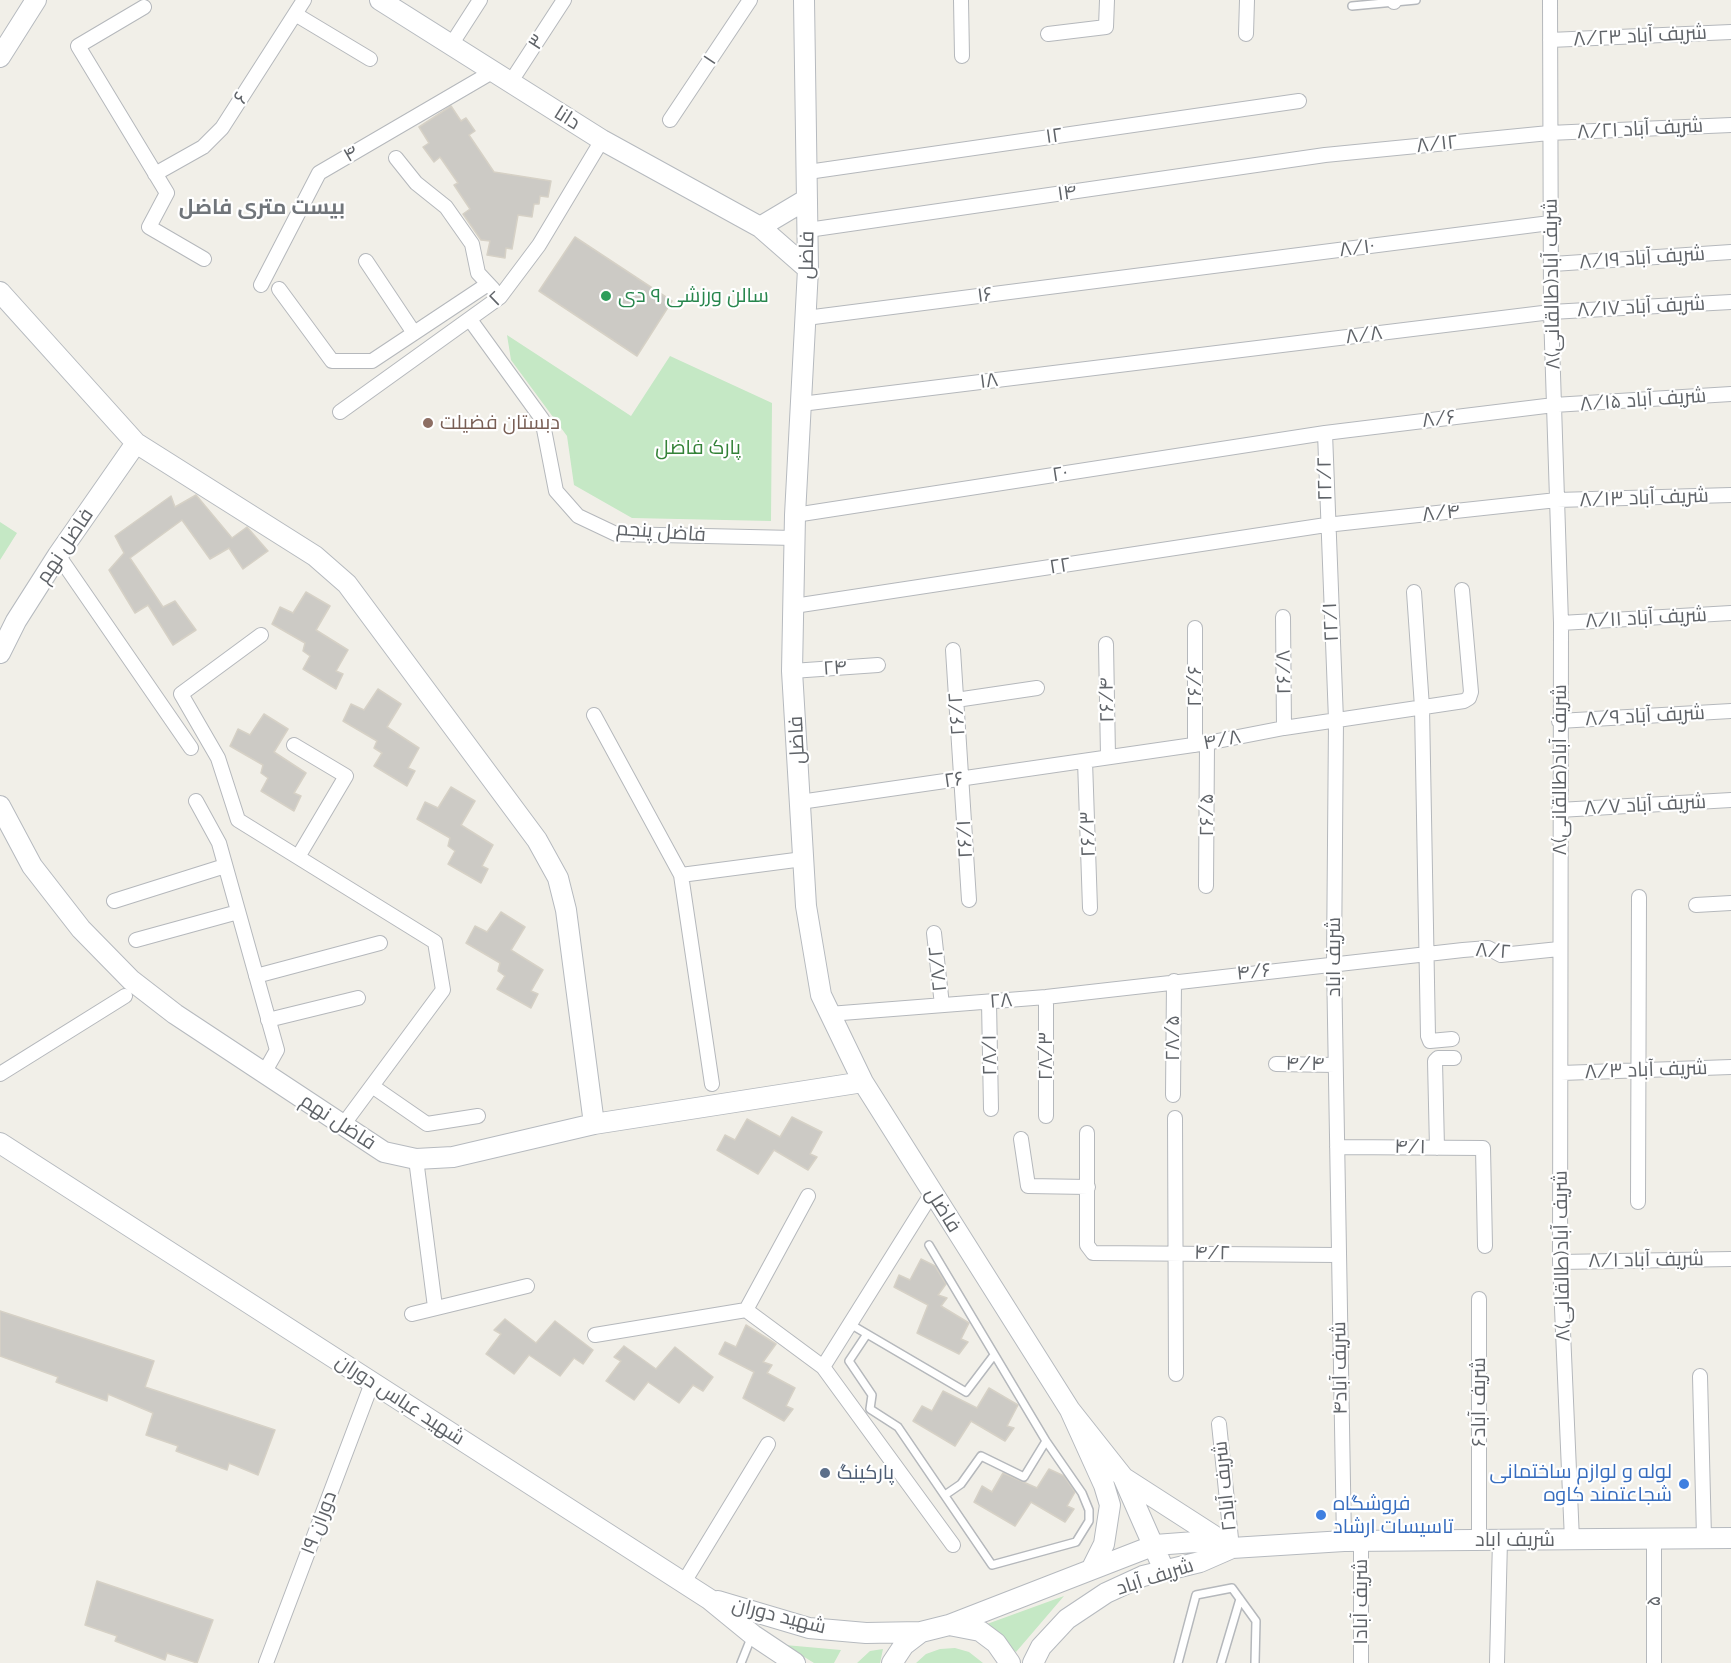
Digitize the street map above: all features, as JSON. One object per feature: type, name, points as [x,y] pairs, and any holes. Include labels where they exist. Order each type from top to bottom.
[{"type":"main road","points":[[0,57],[36,0]]},
{"type":"main road","name":"دانا","points":[[380,0],[602,140],[760,227],[808,269]]},
{"type":"main road","name":"فاضل","points":[[804,0],[808,269],[794,538],[792,671],[803,859],[821,995],[863,1082],[1070,1410]]},
{"type":"main road","points":[[760,227],[807,199]]},
{"type":"main road","points":[[0,292],[136,443],[315,556],[347,584],[537,840],[558,878],[566,910],[594,1124]]},
{"type":"main road","name":"فاضل نهم","points":[[0,653],[16,621],[58,555],[136,443]]},
{"type":"main road","name":"فاضل نهم","points":[[0,806],[33,866],[81,929],[123,971],[175,1014],[384,1152],[416,1159],[453,1158],[594,1124],[863,1082]]},
{"type":"main road","name":"شهید عباس دوران","points":[[0,1143],[684,1582],[753,1635],[795,1663]]},
{"type":"main road","points":[[1070,1410],[1123,1477],[1155,1545],[1164,1570]]},
{"type":"main road","points":[[1070,1410],[1104,1485],[1110,1505],[1104,1544],[1092,1568]]},
{"type":"main road","points":[[1123,1477],[1232,1548]]},
{"type":"main road","name":"شریف اباد","points":[[1155,1545],[1195,1542],[1232,1548],[1353,1541],[1731,1538]]},
{"type":"main road","name":"شریف آباد","points":[[921,1632],[950,1625],[1155,1545]]},
{"type":"main road","name":"شریف آباد","points":[[1033,1663],[1041,1647],[1067,1619],[1106,1593],[1164,1570],[1200,1562],[1232,1548]]},
{"type":"main road","name":"شهید دوران","points":[[709,1599],[809,1628],[866,1633],[921,1632]]},
{"type":"main road","points":[[950,1625],[980,1632],[996,1643],[1010,1663]]},
{"type":"main road","points":[[892,1663],[904,1645],[921,1632]]},
{"type":"street","name":"۶","points":[[155,174],[203,147],[222,128],[304,0]]},
{"type":"street","points":[[451,45],[480,0]]},
{"type":"street","name":"۳","points":[[510,83],[564,0]]},
{"type":"street","name":"۱","points":[[670,120],[750,0]]},
{"type":"street","points":[[962,0],[962,56]]},
{"type":"street","points":[[1048,34],[1106,27],[1107,0]]},
{"type":"street","points":[[1246,34],[1247,0]]},
{"type":"street","name":"۸شریف آباد(طالقانی)","points":[[1550,0],[1550,223],[1553,264],[1551,312],[1561,623],[1559,721],[1560,1262],[1572,1540]]},
{"type":"street","points":[[144,8],[78,46],[167,193],[149,227],[204,259]]},
{"type":"street","points":[[295,14],[370,59]]},
{"type":"street","name":"شریف آباد ۸/۲۳","points":[[1550,40],[1731,32]]},
{"type":"street","name":"۴","points":[[261,285],[319,173],[492,72]]},
{"type":"street","name":"۱۲","points":[[808,172],[1299,101]]},
{"type":"street","name":"شریف آباد ۸/۲۱","points":[[1549,133],[1731,125]]},
{"type":"street","name":"۸/۱۲","points":[[1325,155],[1549,133]]},
{"type":"street","name":"۲","points":[[340,412],[471,321],[500,297],[539,245],[602,140]]},
{"type":"street","name":"۱۴","points":[[808,230],[1325,155]]},
{"type":"street","points":[[396,158],[416,183],[446,207],[471,244],[478,273],[500,297]]},
{"type":"street","name":"۸/۱۰","points":[[1164,273],[1550,223]]},
{"type":"street","name":"شریف آباد ۸/۱۹","points":[[1553,264],[1731,252]]},
{"type":"street","points":[[366,261],[414,333]]},
{"type":"street","name":"۱۶","points":[[807,318],[1164,273]]},
{"type":"street","points":[[279,289],[332,361],[372,361],[488,284]]},
{"type":"street","name":"شریف آباد ۸/۱۷","points":[[1551,312],[1731,302]]},
{"type":"street","name":"۸/۸","points":[[1178,358],[1551,312]]},
{"type":"street","name":"فاضل پنجم","points":[[471,321],[542,418],[556,491],[578,516],[616,534],[794,538]]},
{"type":"street","name":"۱۸","points":[[801,404],[1178,358]]},
{"type":"street","name":"شریف آباد ۸/۱۵","points":[[1554,405],[1731,394]]},
{"type":"street","name":"۸/۶","points":[[1324,433],[1554,405]]},
{"type":"street","name":"۲۰","points":[[795,515],[1324,433]]},
{"type":"street","name":"۲۲/۲","points":[[1324,433],[1326,525]]},
{"type":"street","name":"شریف آباد ۸/۱۳","points":[[1557,500],[1731,495]]},
{"type":"street","name":"۸/۴","points":[[1326,525],[1557,500]]},
{"type":"street","name":"۲۲","points":[[794,606],[1326,525]]},
{"type":"street","name":"۲۲/۱","points":[[1326,525],[1336,720]]},
{"type":"street","points":[[58,555],[191,748]]},
{"type":"street","name":"۴/۸","points":[[1108,756],[1201,744],[1469,698],[1471,692],[1462,590]]},
{"type":"street","points":[[1414,592],[1422,707],[1428,1036],[1430,1041],[1452,1039]]},
{"type":"street","name":"شریف آباد ۸/۱۱","points":[[1561,623],[1731,613]]},
{"type":"street","name":"۲۶/۸","points":[[1283,617],[1284,728]]},
{"type":"street","name":"۲۶/۶","points":[[1195,628],[1201,744]]},
{"type":"street","points":[[261,635],[181,694],[218,758],[238,820],[435,942],[443,990],[343,1125]]},
{"type":"street","name":"۲۶/۴","points":[[1106,644],[1108,756]]},
{"type":"street","name":"۲۶/۲","points":[[953,650],[962,778]]},
{"type":"street","name":"۲۴","points":[[792,671],[878,665]]},
{"type":"street","points":[[956,700],[1037,688]]},
{"type":"street","name":"شریف آباد ۸/۹","points":[[1559,721],[1731,711]]},
{"type":"street","points":[[594,715],[681,875],[712,1084]]},
{"type":"street","name":"شریف اباد","points":[[1336,720],[1334,963],[1336,1194]]},
{"type":"street","name":"۲۶/۵","points":[[1201,744],[1206,886]]},
{"type":"street","points":[[294,745],[346,776],[298,857]]},
{"type":"street","name":"۲۶","points":[[800,802],[1108,756]]},
{"type":"street","name":"۲۶/۳","points":[[1085,761],[1090,908]]},
{"type":"street","name":"۲۶/۱","points":[[962,778],[969,900]]},
{"type":"street","name":"شریف آباد ۸/۷","points":[[1559,810],[1731,800]]},
{"type":"street","points":[[196,801],[219,843],[277,1050],[264,1073]]},
{"type":"street","points":[[681,875],[803,859]]},
{"type":"street","points":[[114,901],[225,866]]},
{"type":"street","points":[[1638,1202],[1639,897]]},
{"type":"street","points":[[1696,905],[1731,903]]},
{"type":"street","points":[[136,940],[238,912]]},
{"type":"street","name":"۲۸/۲","points":[[934,933],[942,1005]]},
{"type":"street","points":[[256,976],[380,943]]},
{"type":"street","name":"۸/۲","points":[[1334,963],[1488,948],[1502,955],[1559,949]]},
{"type":"street","name":"۴/۶","points":[[1174,981],[1334,963]]},
{"type":"street","name":"۲۸","points":[[829,1014],[1046,997],[1174,981]]},
{"type":"street","name":"۲۸/۵","points":[[1173,1095],[1174,981]]},
{"type":"street","points":[[0,1074],[125,996]]},
{"type":"street","name":"۲۸/۳","points":[[1046,997],[1046,1116]]},
{"type":"street","points":[[268,1020],[358,998]]},
{"type":"street","name":"۲۸/۱","points":[[989,1002],[991,1109]]},
{"type":"street","points":[[1437,1148],[1435,1061],[1438,1058],[1454,1058]]},
{"type":"street","name":"۴/۴","points":[[1276,1064],[1335,1065]]},
{"type":"street","name":"شریف آباد ۸/۳","points":[[1561,1073],[1731,1067]]},
{"type":"street","points":[[372,1086],[427,1124],[478,1116]]},
{"type":"street","points":[[1175,1118],[1176,1374]]},
{"type":"street","points":[[1022,1139],[1028,1186],[1088,1186],[1087,1133]]},
{"type":"street","name":"۴/۱","points":[[1337,1147],[1483,1148],[1485,1246]]},
{"type":"street","points":[[416,1159],[435,1307]]},
{"type":"street","name":"۴/۲","points":[[1088,1186],[1089,1251],[1093,1253],[1337,1256]]},
{"type":"street","points":[[823,1367],[932,1193]]},
{"type":"street","name":"۴شریف آباد","points":[[1336,1194],[1337,1256],[1353,1541]]},
{"type":"street","points":[[746,1310],[808,1196]]},
{"type":"street","name":"شریف آباد ۸/۱","points":[[1560,1262],[1731,1259]]},
{"type":"street","points":[[412,1314],[527,1286]]},
{"type":"street","name":"شریف آباد۶","points":[[1479,1299],[1479,1541]]},
{"type":"street","points":[[595,1335],[746,1310],[823,1367],[953,1545]]},
{"type":"street","points":[[1700,1376],[1704,1539]]},
{"type":"street","name":"دوران ۱۹","points":[[266,1663],[372,1383]]},
{"type":"street","name":"شریف آباد۲","points":[[1219,1424],[1232,1548]]},
{"type":"street","points":[[684,1582],[768,1444]]},
{"type":"street","name":"۵","points":[[1654,1539],[1654,1663]]},
{"type":"street","points":[[1497,1663],[1500,1540]]},
{"type":"street","name":"شریف آباد۱","points":[[1353,1541],[1361,1663]]},
{"type":"lane","points":[[1352,6],[1416,0]]},
{"type":"lane","points":[[867,1334],[849,1361],[872,1395],[870,1409],[898,1427],[992,1565],[1076,1542],[1089,1521],[1089,1510],[1082,1493],[1046,1441],[929,1245]]},
{"type":"lane","points":[[850,1324],[966,1392],[994,1355]]},
{"type":"lane","points":[[945,1495],[961,1484],[981,1456],[1024,1477],[1046,1441]]},
{"type":"lane","points":[[1178,1663],[1196,1595],[1232,1588],[1256,1621],[1255,1663]]},
{"type":"lane","points":[[1221,1663],[1240,1599]]},
{"type":"lane","points":[[741,1663],[753,1635]]},
{"type":"green space","name":"پارک فاضل","points":[[507,335],[631,416],[670,356],[772,403],[771,521],[632,518],[574,485],[567,436],[511,360]]},
{"type":"green space","points":[[0,522],[17,533],[0,560]]},
{"type":"green space","points":[[1064,1596],[1016,1652],[987,1624]]},
{"type":"green space","points":[[785,1645],[841,1650],[834,1663],[814,1663]]},
{"type":"green space","points":[[955,1648],[969,1652],[983,1663],[916,1663],[926,1654],[940,1649]]},
{"type":"green space","points":[[883,1649],[880,1663],[857,1663],[870,1651]]},
{"type":"building","points":[[451,106],[461,121],[466,118],[475,131],[469,135],[494,172],[551,181],[548,197],[540,196],[539,204],[534,204],[532,217],[518,215],[512,249],[506,248],[505,258],[487,255],[490,241],[481,240],[463,214],[470,209],[454,185],[458,183],[440,157],[434,162],[423,147],[429,143],[419,127]]},
{"type":"building","name":"سالن ورزشی ۹ دی","points":[[575,237],[672,301],[637,356],[539,291]]},
{"type":"building","points":[[196,495],[232,538],[247,527],[268,551],[243,569],[229,548],[210,559],[182,520],[130,558],[163,607],[175,601],[196,630],[173,645],[148,605],[135,613],[109,570],[124,553],[115,536],[171,496],[175,507]]},
{"type":"building","points":[[306,592],[330,606],[316,630],[348,650],[336,671],[343,674],[336,689],[303,669],[310,656],[303,651],[305,643],[272,624],[280,607],[293,613]]},
{"type":"building","points":[[378,689],[401,704],[387,727],[419,748],[408,768],[415,771],[407,786],[374,766],[382,753],[374,748],[377,741],[343,721],[351,704],[364,710]]},
{"type":"building","points":[[264,714],[288,729],[274,752],[306,773],[294,793],[301,796],[294,811],[261,791],[268,778],[261,773],[263,765],[230,746],[238,729],[250,735]]},
{"type":"building","points":[[451,787],[475,801],[461,825],[493,845],[482,866],[488,869],[481,883],[448,864],[455,851],[448,846],[450,838],[417,819],[425,802],[438,808]]},
{"type":"building","points":[[501,912],[525,927],[511,950],[543,970],[531,991],[538,994],[531,1008],[497,989],[505,976],[498,971],[500,963],[466,943],[475,926],[487,932]]},
{"type":"building","points":[[792,1117],[822,1132],[810,1154],[817,1157],[808,1170],[774,1150],[758,1174],[717,1150],[725,1135],[735,1140],[747,1119],[780,1137]]},
{"type":"building","points":[[921,1259],[935,1266],[946,1284],[938,1295],[947,1298],[941,1306],[969,1323],[961,1339],[968,1342],[959,1354],[917,1333],[928,1305],[894,1287],[899,1275],[910,1280]]},
{"type":"building","points":[[0,1311],[154,1361],[145,1387],[275,1430],[258,1475],[229,1463],[227,1470],[176,1451],[178,1446],[146,1435],[153,1413],[108,1394],[107,1401],[56,1382],[58,1377],[0,1356]]},
{"type":"building","points":[[505,1319],[536,1343],[555,1321],[593,1350],[583,1364],[574,1358],[560,1376],[529,1355],[514,1374],[486,1354],[501,1334],[494,1330]]},
{"type":"building","points":[[746,1325],[776,1344],[763,1362],[772,1365],[767,1373],[795,1388],[786,1406],[793,1409],[784,1421],[743,1398],[754,1372],[719,1354],[725,1342],[736,1347]]},
{"type":"building","points":[[624,1346],[656,1369],[675,1347],[713,1377],[703,1391],[693,1385],[679,1403],[648,1382],[634,1400],[606,1381],[621,1361],[614,1357]]},
{"type":"building","points":[[989,1388],[1018,1405],[1007,1426],[1014,1428],[1005,1441],[971,1421],[955,1446],[913,1421],[922,1406],[932,1411],[943,1391],[977,1408]]},
{"type":"building","points":[[1049,1469],[1064,1476],[1075,1492],[1067,1506],[1074,1509],[1065,1522],[1031,1502],[1015,1526],[974,1502],[982,1486],[992,1492],[1003,1473],[1037,1488]]},
{"type":"building","points":[[97,1581],[213,1620],[197,1663],[167,1653],[165,1660],[115,1641],[117,1636],[85,1625]]},
{"type":"place","name":"سالن ورزشی ۹ دی","points":[[606,296]]},
{"type":"place","name":"دبستان فضیلت","points":[[428,423]]},
{"type":"place","name":"پارکینگ","points":[[825,1473]]},
{"type":"place","name":"لوله و لوازم ساختمانی شجاعتمند کاوه","points":[[1684,1484]]},
{"type":"place","name":"فروشگاه تاسیسات ارشاد","points":[[1321,1515]]},
{"type":"district","name":"بیست متری فاضل","points":[[262,208]]}]
